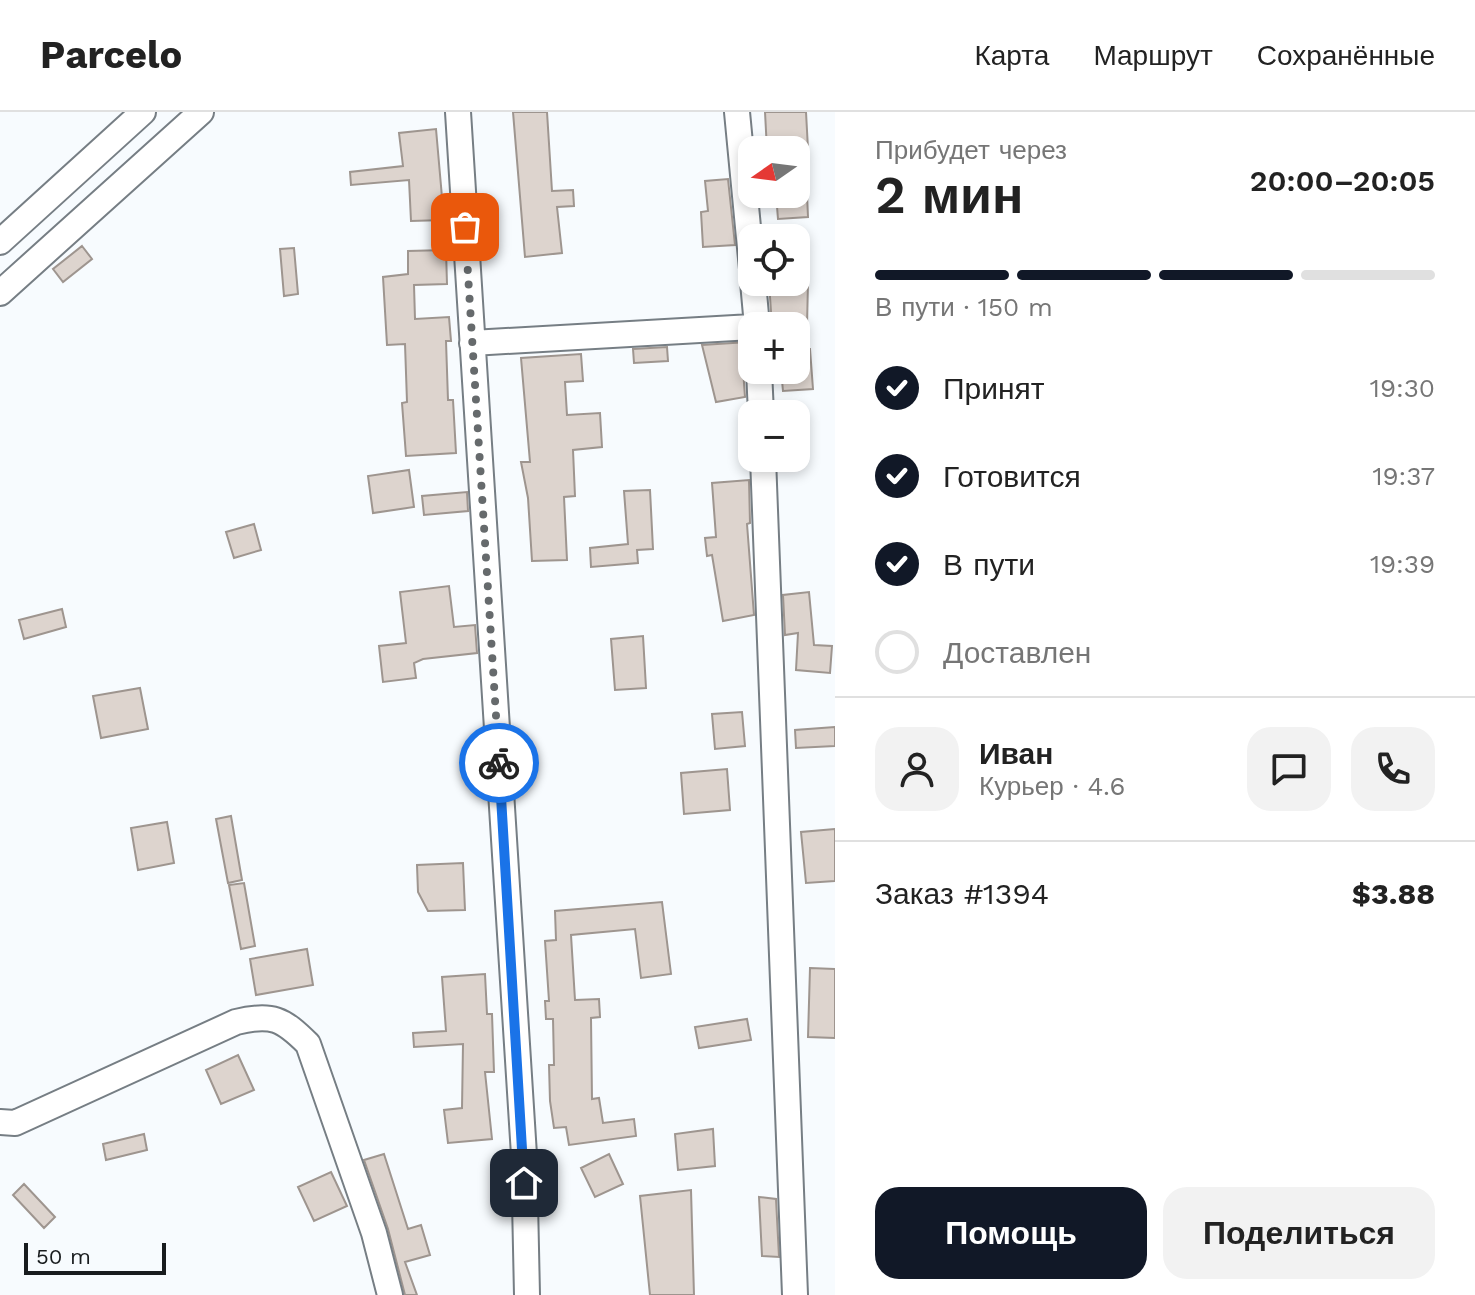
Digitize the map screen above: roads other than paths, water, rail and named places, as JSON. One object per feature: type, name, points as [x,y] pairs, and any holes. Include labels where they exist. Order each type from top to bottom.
[{"type":"street","points":[[0,242],[143,112]]},
{"type":"street","points":[[0,293],[201,112]]},
{"type":"street","points":[[458,112],[524,1155],[527,1295]]},
{"type":"street","points":[[737,112],[748,224]]},
{"type":"street","points":[[472,343],[738,328]]},
{"type":"street","points":[[764,472],[795,1295]]},
{"type":"street","points":[[0,1122],[15,1123],[236,1022],[258,1016],[285,1022],[308,1044],[374,1233],[390,1295]]}]
